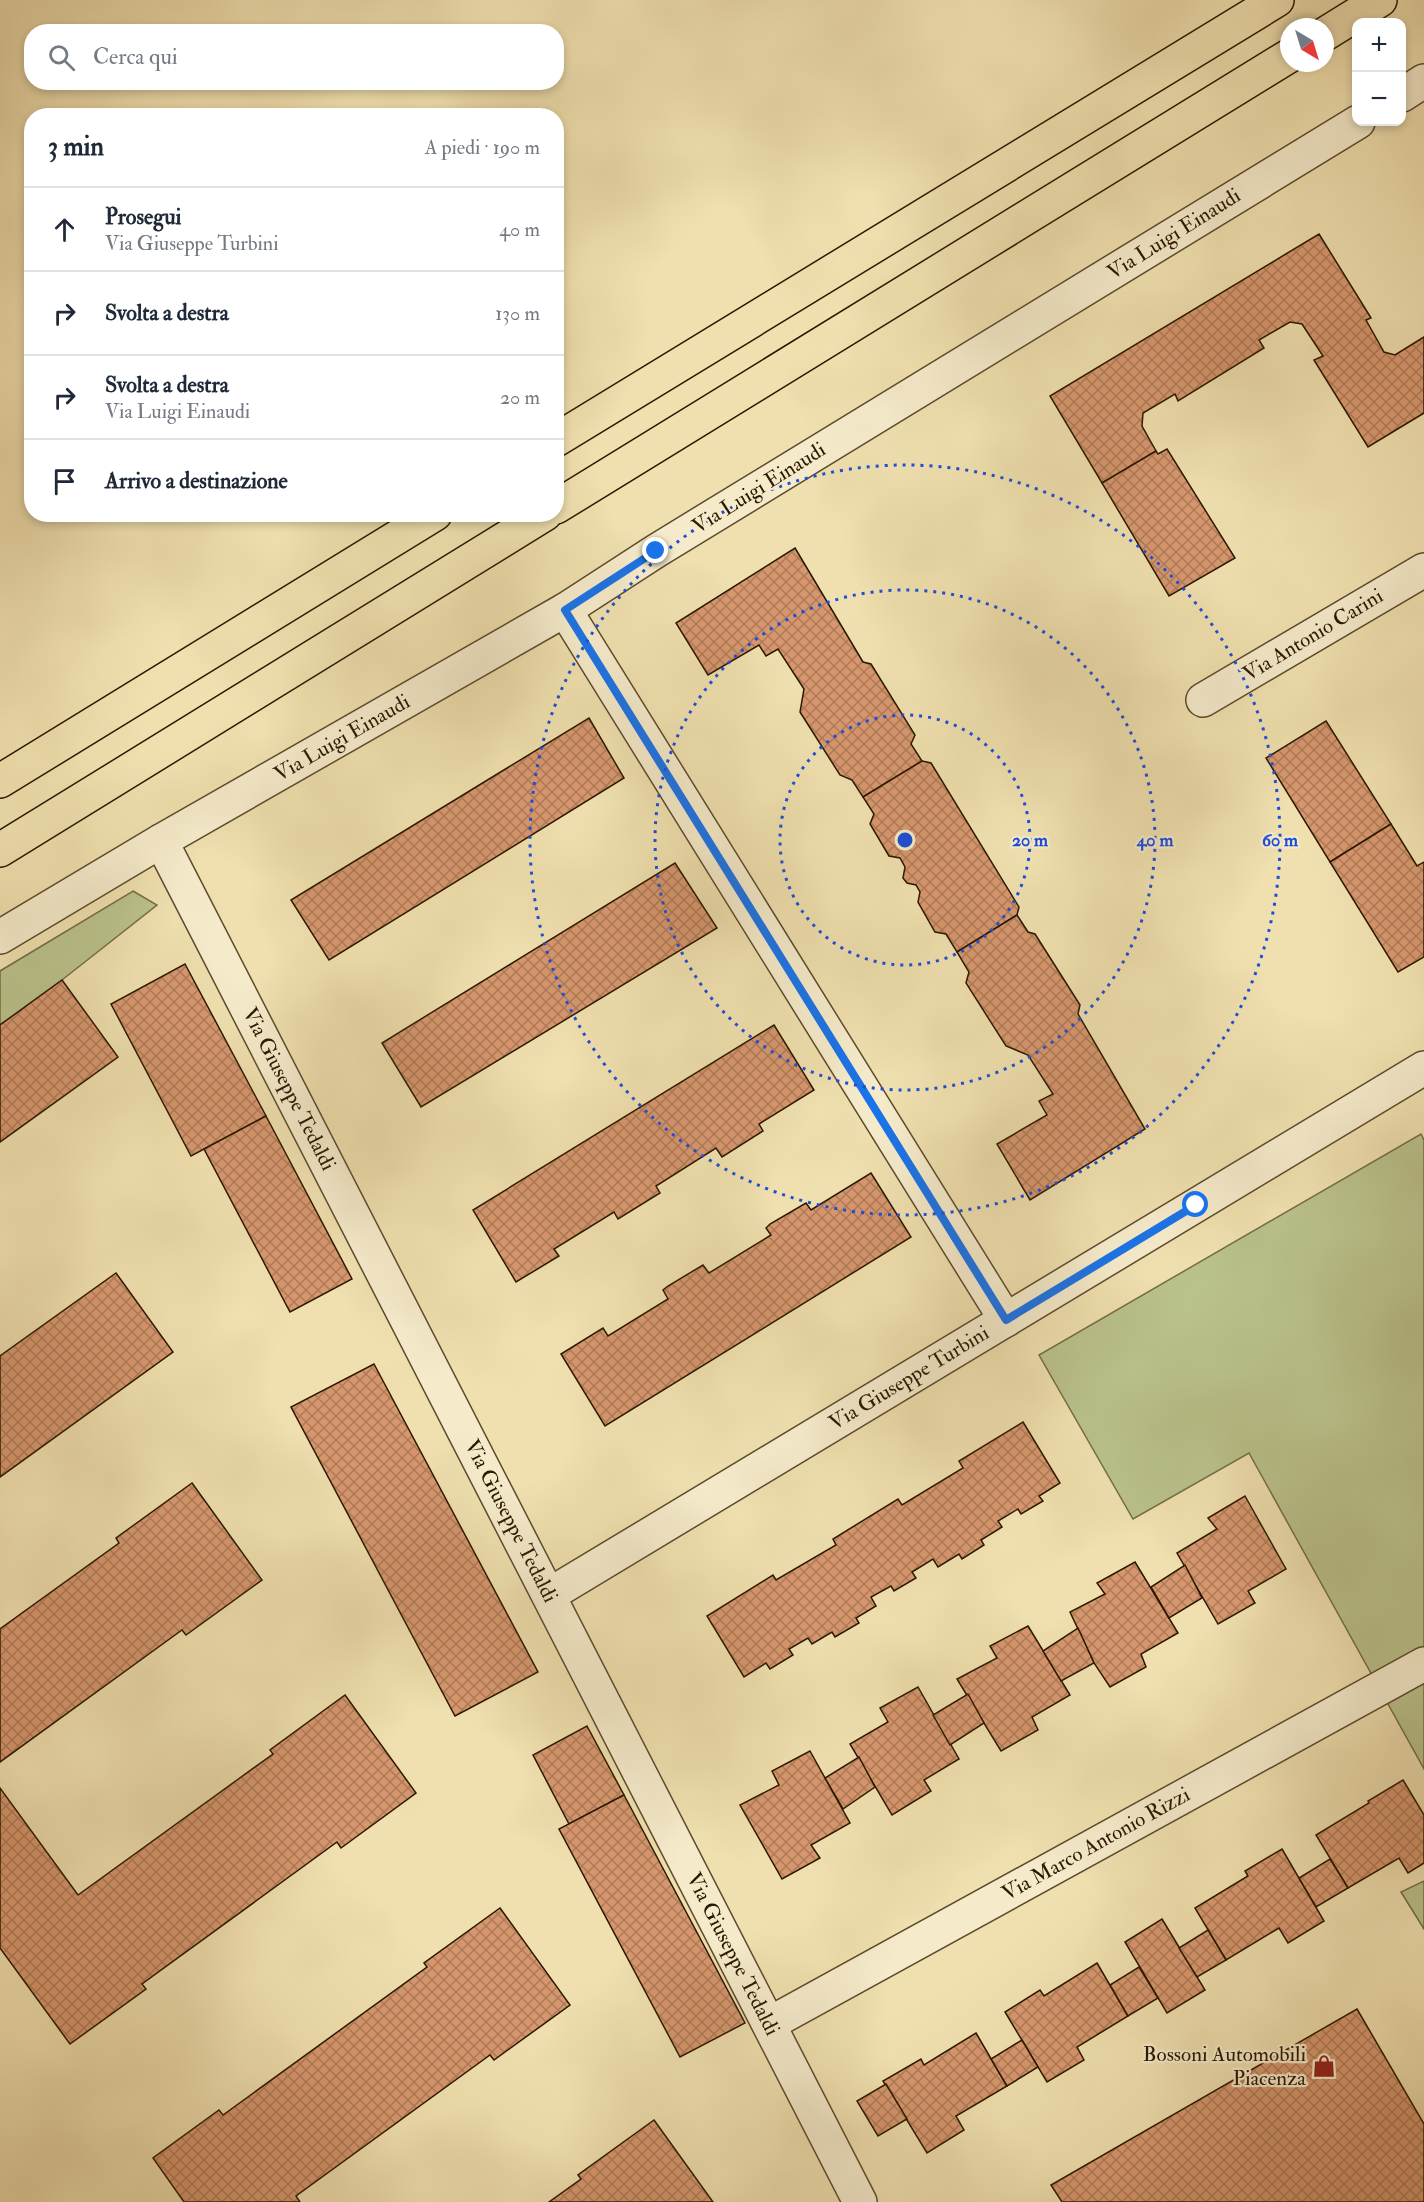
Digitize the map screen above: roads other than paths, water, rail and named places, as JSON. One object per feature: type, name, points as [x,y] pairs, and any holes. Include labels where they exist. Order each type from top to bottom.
[{"type":"main road","points":[[564,435],[1277,0]]},
{"type":"main road","points":[[1334,28],[1380,0]]},
{"type":"main road","points":[[564,502],[1280,62]]},
{"type":"main road","points":[[0,781],[422,522]]},
{"type":"main road","points":[[0,850],[532,522]]},
{"type":"street","points":[[1406,92],[1424,81]]},
{"type":"street","name":"Via Luigi Einaudi","points":[[0,937],[161,841],[565,610],[656,551],[1352,126]]},
{"type":"street","name":"Via Antonio Carini","points":[[1203,700],[1424,570]]},
{"type":"street","points":[[565,610],[1006,1320]]},
{"type":"street","name":"Via Giuseppe Tedaldi","points":[[161,841],[860,2202]]},
{"type":"street","name":"Via Giuseppe Turbini","points":[[549,1595],[1424,1068]]},
{"type":"street","name":"Via Marco Antonio Rizzi","points":[[768,2024],[1424,1664]]},
{"type":"place","name":"Bossoni Automobili Piacenza","points":[[1324,2066]]}]
